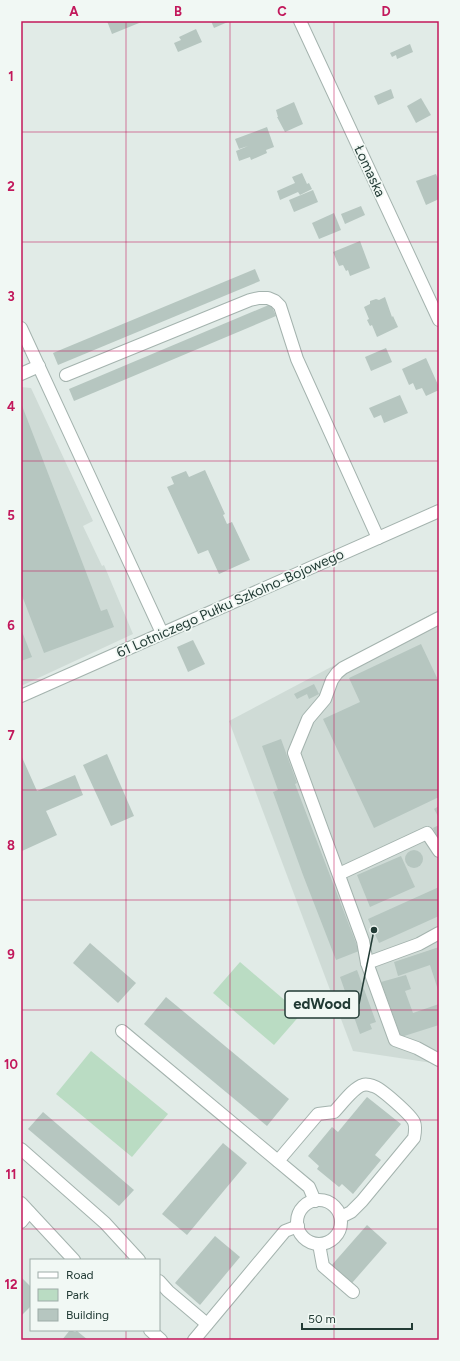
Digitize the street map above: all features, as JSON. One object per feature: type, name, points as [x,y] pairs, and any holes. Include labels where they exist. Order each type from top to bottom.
[{"type":"street","name":"Łomaska","points":[[300,21],[439,318]]},
{"type":"street","points":[[66,375],[250,300],[268,298],[275,301],[281,310],[297,359],[378,538]]},
{"type":"street","points":[[21,328],[162,633]]},
{"type":"street","points":[[21,374],[39,366]]},
{"type":"street","name":"61 Lotniczego Pułku Szkolno-Bojowego","points":[[21,696],[439,511]]},
{"type":"street","points":[[439,618],[336,673],[325,699],[308,719],[294,753],[364,941],[367,963],[395,1040],[417,1048],[439,1060]]},
{"type":"street","points":[[339,874],[427,833],[439,851]]},
{"type":"street","points":[[367,963],[419,944],[439,933]]},
{"type":"street","points":[[122,1031],[309,1187],[315,1200]]},
{"type":"street","points":[[278,1161],[318,1114],[334,1112],[361,1085],[378,1088],[407,1113],[414,1122],[414,1138],[352,1212],[341,1217]]},
{"type":"street","points":[[21,1149],[105,1223],[138,1259]]},
{"type":"street","points":[[315,1200],[329,1202],[337,1208],[341,1217],[341,1227],[336,1236],[328,1242],[319,1244],[309,1241],[302,1235],[298,1226],[298,1216],[302,1208],[310,1201],[315,1200]]},
{"type":"street","points":[[21,1222],[25,1208]]},
{"type":"street","points":[[25,1208],[73,1259]]},
{"type":"street","points":[[194,1340],[284,1231],[298,1226]]},
{"type":"street","points":[[319,1244],[323,1266],[353,1292]]},
{"type":"street","points":[[160,1282],[168,1291],[207,1324]]},
{"type":"street","points":[[151,1331],[161,1340]]},
{"type":"shaded area","points":[[21,387],[31,388],[93,521],[83,526],[102,566],[104,565],[133,634],[21,686]]},
{"type":"shaded area","points":[[439,610],[439,1064],[353,1051],[229,721]]},
{"type":"green space","points":[[240,962],[301,1014],[274,1045],[213,993]]},
{"type":"green space","points":[[91,1051],[168,1114],[132,1157],[56,1094]]},
{"type":"building","points":[[107,21],[144,21],[112,34]]},
{"type":"building","points":[[211,21],[230,21],[214,28]]},
{"type":"building","points":[[196,29],[202,42],[178,52],[174,43],[181,40],[179,37]]},
{"type":"building","points":[[410,44],[413,52],[397,59],[396,55],[392,57],[390,53]]},
{"type":"building","points":[[391,89],[394,98],[378,105],[374,96]]},
{"type":"building","points":[[421,98],[431,115],[416,123],[407,106]]},
{"type":"building","points":[[294,102],[303,124],[285,132],[277,117],[276,110]]},
{"type":"building","points":[[267,127],[274,147],[266,150],[267,153],[251,160],[250,157],[239,161],[236,151],[248,146],[239,149],[235,139]]},
{"type":"building","points":[[302,173],[307,184],[309,183],[312,189],[300,195],[298,192],[280,200],[277,191],[295,183],[292,177]]},
{"type":"building","points":[[436,174],[439,181],[439,199],[426,205],[416,181]]},
{"type":"building","points":[[313,190],[318,202],[294,212],[289,200]]},
{"type":"building","points":[[361,206],[365,215],[345,224],[341,214]]},
{"type":"building","points":[[334,213],[341,230],[319,239],[312,223]]},
{"type":"building","points":[[360,241],[370,268],[350,276],[348,270],[346,271],[343,265],[339,266],[333,252]]},
{"type":"building","points":[[255,269],[260,281],[58,365],[53,353]]},
{"type":"building","points":[[385,297],[392,317],[393,316],[398,327],[377,337],[372,325],[370,326],[367,320],[369,319],[364,307],[370,304],[370,301],[376,299],[379,300]]},
{"type":"building","points":[[271,304],[276,316],[74,401],[69,389]]},
{"type":"building","points":[[386,348],[392,362],[371,371],[365,357]]},
{"type":"building","points":[[426,358],[439,390],[426,396],[422,388],[416,390],[413,383],[409,385],[402,369]]},
{"type":"building","points":[[400,395],[408,413],[384,423],[381,415],[374,418],[369,408]]},
{"type":"building","points":[[21,403],[101,611],[107,609],[114,627],[44,653],[21,593]]},
{"type":"building","points":[[205,470],[225,514],[223,515],[227,524],[232,522],[250,560],[219,574],[208,550],[198,554],[167,487],[174,484],[171,477],[186,471],[189,477]]},
{"type":"building","points":[[21,629],[32,657],[21,661]]},
{"type":"building","points":[[193,640],[205,664],[188,672],[177,647]]},
{"type":"building","points":[[421,644],[439,682],[439,797],[374,828],[323,719],[360,702],[349,678]]},
{"type":"building","points":[[314,684],[319,694],[309,699],[307,694],[297,699],[294,694]]},
{"type":"building","points":[[281,739],[297,783],[295,784],[359,951],[336,960],[273,792],[278,790],[262,746]]},
{"type":"building","points":[[107,754],[134,816],[111,826],[83,765]]},
{"type":"building","points":[[21,755],[37,791],[75,775],[83,795],[46,811],[57,835],[22,851]]},
{"type":"building","points":[[439,806],[439,818],[434,809]]},
{"type":"building","points":[[439,825],[439,841],[433,828]]},
{"type":"building","points":[[414,850],[420,853],[423,859],[420,865],[414,868],[408,865],[405,859],[408,853]]},
{"type":"building","points":[[401,856],[415,887],[370,907],[357,875]]},
{"type":"building","points":[[439,887],[439,916],[379,943],[368,919]]},
{"type":"building","points":[[90,943],[136,983],[118,1003],[73,963]]},
{"type":"building","points":[[439,947],[439,993],[430,965],[398,976],[394,962]]},
{"type":"building","points":[[357,970],[376,1022],[370,1024],[372,1029],[360,1034],[340,977]]},
{"type":"building","points":[[406,975],[411,989],[405,991],[413,1013],[439,1004],[439,1025],[401,1037],[381,982]]},
{"type":"building","points":[[166,997],[289,1099],[267,1126],[144,1024]]},
{"type":"building","points":[[367,1097],[401,1124],[375,1155],[381,1160],[353,1194],[342,1184],[339,1187],[317,1169],[319,1166],[308,1156],[332,1127],[338,1132]]},
{"type":"building","points":[[43,1112],[134,1190],[119,1206],[28,1129]]},
{"type":"building","points":[[223,1143],[247,1163],[187,1235],[162,1214]]},
{"type":"building","points":[[367,1225],[387,1243],[352,1283],[331,1266]]},
{"type":"building","points":[[215,1236],[240,1257],[200,1305],[175,1283]]},
{"type":"building","points":[[22,1278],[30,1286],[30,1307],[21,1316]]},
{"type":"building","points":[[69,1331],[77,1331],[88,1340],[62,1340]]},
{"type":"place","name":"edWood","points":[[374,930]]}]
